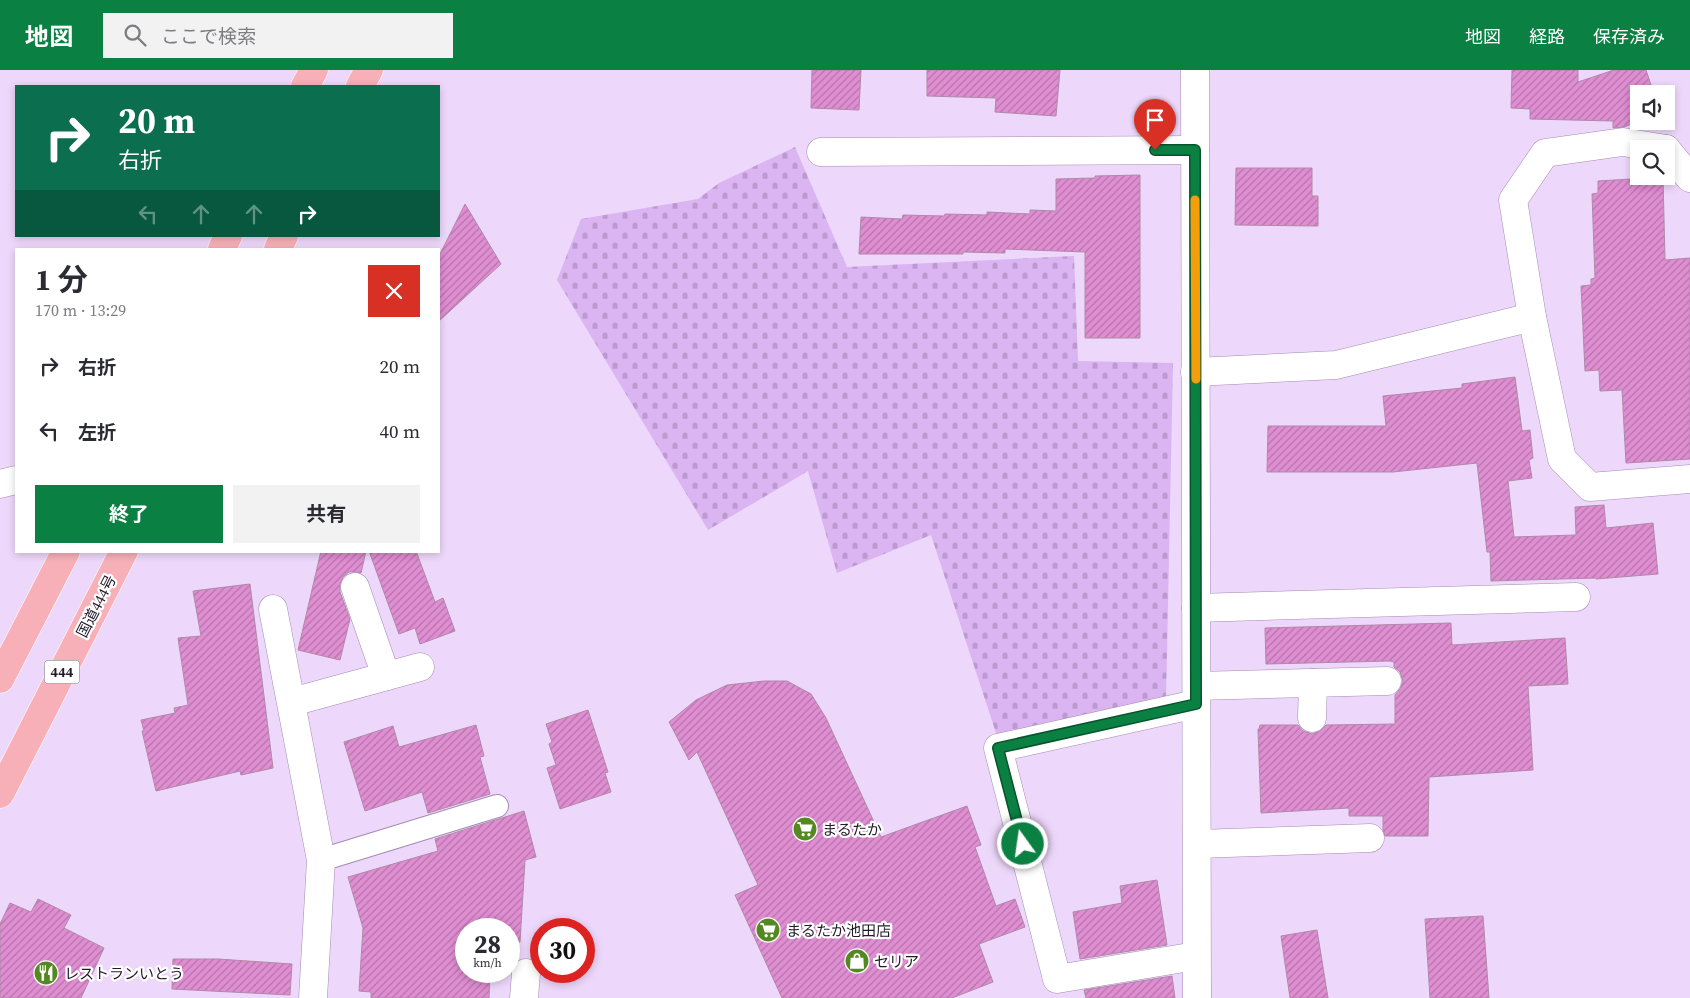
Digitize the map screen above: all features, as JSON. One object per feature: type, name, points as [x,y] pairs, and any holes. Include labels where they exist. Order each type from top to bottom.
[{"type":"highway","points":[[306,85],[314,70]]},
{"type":"highway","points":[[361,85],[369,70]]},
{"type":"highway","points":[[0,679],[65,553]]},
{"type":"highway","name":"国道444号","points":[[0,794],[123,553]]},
{"type":"street","points":[[1194,70],[1197,998]]},
{"type":"street","points":[[1630,143],[1623,142],[1545,153],[1513,200],[1532,317],[1562,459],[1590,487],[1690,479]]},
{"type":"street","points":[[821,152],[1195,150]]},
{"type":"street","points":[[1675,160],[1690,178]]},
{"type":"street","points":[[1196,372],[1336,365],[1532,317]]},
{"type":"street","points":[[0,484],[15,480]]},
{"type":"street","points":[[355,587],[386,676]]},
{"type":"street","points":[[1196,608],[1576,597]]},
{"type":"street","points":[[273,608],[321,860],[313,998]]},
{"type":"street","points":[[292,702],[420,667]]},
{"type":"street","points":[[1196,956],[1057,979],[998,748],[1196,695],[1313,683],[1386,681]]},
{"type":"street","points":[[1312,718],[1313,683]]},
{"type":"street","points":[[1197,844],[1370,838]]},
{"type":"lane","points":[[321,860],[497,806]]},
{"type":"green space","points":[[795,147],[847,267],[1074,256],[1078,361],[1173,363],[1166,699],[997,736],[931,535],[837,573],[808,471],[708,530],[557,280],[581,219],[698,199],[719,183]]},
{"type":"building","points":[[812,70],[861,70],[859,110],[811,108]]},
{"type":"building","points":[[927,70],[1060,70],[1056,116],[995,112],[996,98],[927,96]]},
{"type":"building","points":[[1512,70],[1578,70],[1578,82],[1614,70],[1646,70],[1651,85],[1630,85],[1630,125],[1624,127],[1613,128],[1613,121],[1530,119],[1530,109],[1511,108]]},
{"type":"building","points":[[1236,168],[1312,168],[1312,196],[1318,196],[1318,226],[1235,225]]},
{"type":"building","points":[[1140,175],[1140,338],[1085,338],[1085,252],[1005,249],[1005,253],[859,254],[861,217],[902,219],[903,215],[987,215],[987,212],[1030,214],[1030,210],[1056,211],[1056,179]]},
{"type":"building","points":[[1630,179],[1630,185],[1663,185],[1665,260],[1690,258],[1690,459],[1626,463],[1622,390],[1600,391],[1599,370],[1585,371],[1581,286],[1591,285],[1591,279],[1595,278],[1592,194],[1598,193],[1598,181]]},
{"type":"building","points":[[465,204],[501,264],[440,320],[440,254]]},
{"type":"building","points":[[1515,377],[1522,431],[1530,430],[1533,458],[1529,460],[1532,478],[1508,481],[1514,537],[1576,535],[1575,507],[1604,505],[1606,528],[1653,523],[1658,574],[1596,579],[1491,581],[1490,552],[1487,552],[1477,463],[1393,472],[1267,472],[1268,426],[1386,426],[1383,396],[1462,388],[1462,384]]},
{"type":"building","points":[[321,553],[366,553],[361,573],[349,572],[343,577],[340,584],[340,592],[350,619],[340,660],[298,650]]},
{"type":"building","points":[[370,553],[417,553],[435,602],[443,598],[455,631],[420,644],[415,628],[399,634]]},
{"type":"building","points":[[250,584],[273,768],[241,775],[240,771],[156,791],[141,720],[175,713],[174,708],[188,705],[178,638],[201,636],[193,591]]},
{"type":"building","points":[[1451,623],[1452,645],[1565,638],[1568,684],[1528,686],[1533,770],[1429,777],[1428,836],[1385,836],[1383,816],[1349,816],[1349,808],[1261,813],[1258,729],[1260,725],[1298,725],[1303,731],[1312,734],[1320,731],[1326,725],[1395,724],[1395,695],[1403,681],[1400,672],[1394,667],[1394,662],[1390,661],[1266,664],[1265,628]]},
{"type":"building","name":"まるたか","points":[[764,681],[787,681],[811,694],[826,718],[881,837],[967,806],[981,845],[975,847],[996,906],[1015,899],[1025,927],[979,944],[993,982],[952,998],[782,998],[735,895],[758,885],[697,752],[689,760],[669,722],[696,700],[727,685]]},
{"type":"building","points":[[588,710],[608,772],[605,773],[611,792],[560,809],[547,768],[556,765],[549,744],[552,742],[546,724]]},
{"type":"building","points":[[476,725],[484,756],[480,757],[490,794],[428,813],[422,792],[365,811],[344,742],[393,726],[399,747]]},
{"type":"building","points":[[524,811],[536,857],[525,860],[520,942],[520,918],[455,918],[455,983],[490,983],[489,998],[371,998],[371,992],[359,991],[363,928],[348,877],[438,851],[435,839]]},
{"type":"building","points":[[1157,880],[1167,945],[1080,959],[1073,912],[1122,903],[1120,886]]},
{"type":"building","name":"レストランいとう","points":[[38,899],[71,915],[64,928],[104,948],[81,998],[0,998],[0,924],[10,903],[31,912]]},
{"type":"building","points":[[1483,916],[1489,998],[1430,998],[1425,919]]},
{"type":"building","points":[[1317,930],[1328,998],[1290,998],[1281,936]]},
{"type":"building","points":[[173,959],[218,959],[292,964],[290,995],[172,989]]},
{"type":"building","points":[[1172,976],[1175,998],[1086,998],[1084,990]]},
{"type":"slow traffic","points":[[1195,200],[1196,379]]},
{"type":"place","name":"まるたか","points":[[805,829]]},
{"type":"place","name":"まるたか池田店","points":[[768,930]]},
{"type":"place","name":"セリア","points":[[857,961]]},
{"type":"place","name":"レストランいとう","points":[[46,973]]},
{"type":"route","points":[[1023,844],[998,748],[1196,704],[1195,150],[1155,150]]}]
